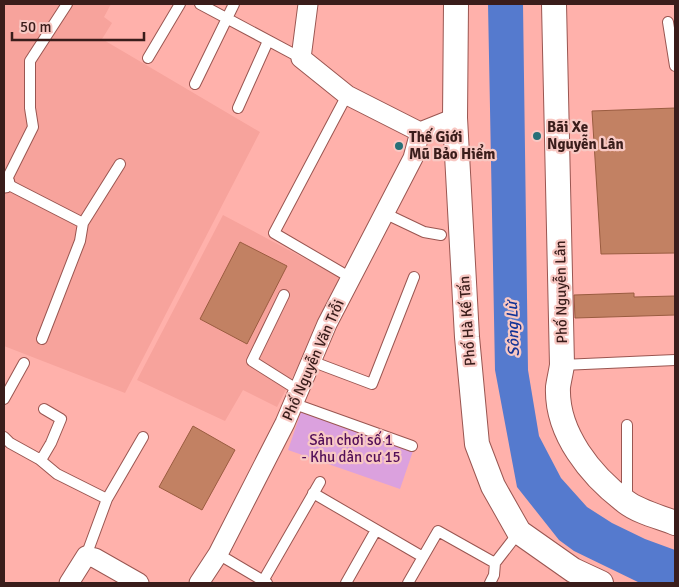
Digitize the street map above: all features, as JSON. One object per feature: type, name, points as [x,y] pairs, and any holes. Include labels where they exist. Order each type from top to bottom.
[{"type":"street","points":[[308,4],[301,58],[347,95],[420,132],[456,118]]},
{"type":"street","name":"Phố Hà Kế Tấn","points":[[456,4],[456,118],[467,337],[477,444],[493,486],[519,532],[589,581]]},
{"type":"street","name":"Phố Nguyễn Lân","points":[[554,4],[562,120],[562,365],[558,388],[562,418],[574,447],[596,475],[627,503],[675,523]]},
{"type":"street","name":"Phố Nguyễn Văn Trỗi","points":[[199,583],[218,554],[285,423],[310,361],[413,158],[420,132]]},
{"type":"street","points":[[69,583],[86,556],[95,558],[139,583]]},
{"type":"lane","points":[[67,4],[30,61],[30,108],[33,127],[5,182],[83,223]]},
{"type":"lane","points":[[148,58],[180,4]]},
{"type":"lane","points":[[200,4],[301,58]]},
{"type":"lane","points":[[195,84],[234,4]]},
{"type":"lane","points":[[668,22],[675,66]]},
{"type":"lane","points":[[238,108],[268,41]]},
{"type":"lane","points":[[347,95],[274,233],[351,278]]},
{"type":"lane","points":[[42,339],[80,241],[83,223],[120,164]]},
{"type":"lane","points":[[384,213],[424,232],[441,235]]},
{"type":"lane","points":[[310,361],[372,384],[414,277]]},
{"type":"lane","points":[[284,296],[252,361],[295,397],[412,446]]},
{"type":"lane","points":[[562,365],[675,360]]},
{"type":"lane","points":[[4,400],[24,363]]},
{"type":"lane","points":[[41,460],[51,443],[61,419],[44,408]]},
{"type":"lane","points":[[627,503],[628,425]]},
{"type":"lane","points":[[4,437],[10,443],[41,460],[57,474],[107,499]]},
{"type":"lane","points":[[86,556],[107,499],[143,437]]},
{"type":"lane","points":[[218,554],[265,582],[320,482]]},
{"type":"lane","points":[[313,493],[423,557]]},
{"type":"lane","points":[[346,583],[376,530]]},
{"type":"lane","points":[[408,583],[438,531],[495,563]]},
{"type":"lane","points":[[490,583],[494,575],[495,563],[519,532]]},
{"type":"shaded area","points":[[4,4],[111,4],[104,17],[112,23],[102,39],[260,132],[125,393],[4,346]]},
{"type":"shaded area","points":[[223,215],[343,279],[277,407],[243,390],[225,421],[137,380]]},
{"type":"green space","name":"Sân chơi số 1 - Khu dân cư 15","points":[[302,409],[414,448],[400,489],[288,450]]},
{"type":"water","name":"Sông Lừ","points":[[488,4],[523,4],[528,370],[539,436],[561,478],[587,507],[612,523],[645,539],[675,550],[675,583],[640,583],[574,551],[559,540],[517,487],[495,370]]},
{"type":"building","points":[[675,108],[675,253],[601,254],[592,111]]},
{"type":"building","points":[[240,242],[287,266],[247,344],[200,319]]},
{"type":"building","points":[[634,293],[634,297],[675,296],[675,315],[575,318],[574,295]]},
{"type":"building","points":[[193,426],[235,450],[202,510],[159,487]]},
{"type":"place","name":"Bãi Xe Nguyễn Lân","points":[[537,136]]},
{"type":"place","name":"Thế Giới Mũ Bảo Hiểm","points":[[399,146]]}]
